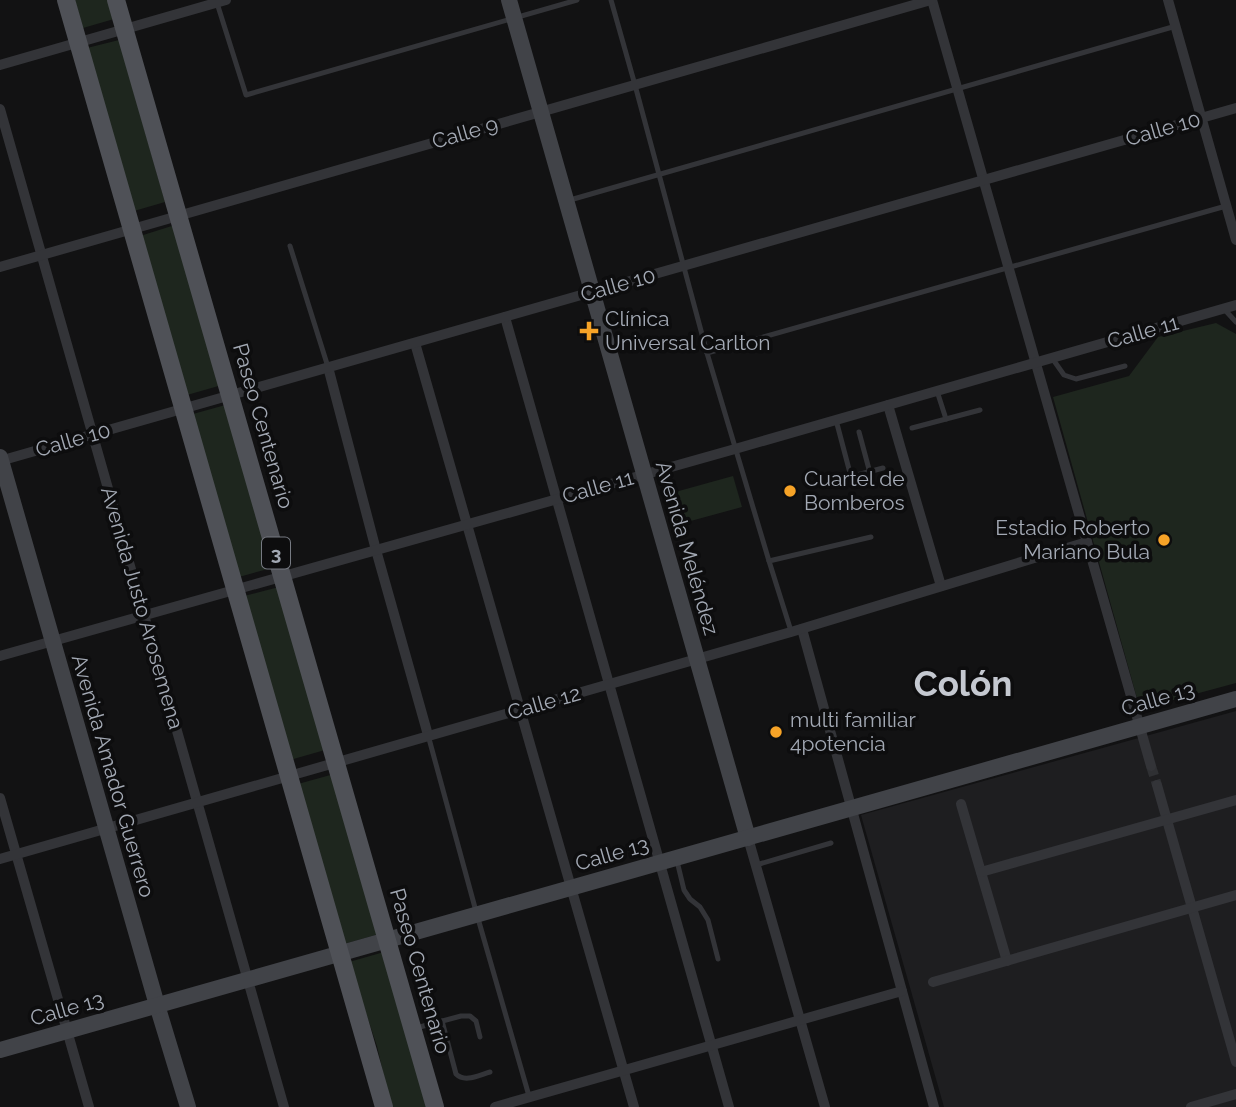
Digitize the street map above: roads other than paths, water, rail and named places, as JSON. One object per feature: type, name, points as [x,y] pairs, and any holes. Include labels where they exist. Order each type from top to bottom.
[{"type":"main road","name":"3","points":[[66,0],[384,1107]]},
{"type":"main road","name":"Paseo Centenario","points":[[116,0],[435,1107]]},
{"type":"main road","name":"Avenida Meléndez","points":[[509,0],[748,838]]},
{"type":"main road","name":"Avenida Amador Guerrero","points":[[0,460],[188,1107]]},
{"type":"main road","name":"Calle 13","points":[[0,1050],[1236,699]]},
{"type":"street","points":[[931,0],[1151,766]]},
{"type":"street","name":"Calle 9","points":[[0,267],[931,0]]},
{"type":"street","points":[[1168,0],[1236,240]]},
{"type":"street","points":[[0,65],[222,1]]},
{"type":"street","name":"Calle 10","points":[[0,460],[1236,108]]},
{"type":"street","name":"Avenida Justo Arosemena","points":[[0,109],[284,1107]]},
{"type":"street","name":"Calle 11","points":[[0,656],[1236,305]]},
{"type":"street","points":[[505,317],[729,1107]]},
{"type":"street","points":[[415,343],[634,1107]]},
{"type":"street","points":[[328,367],[428,735]]},
{"type":"street","points":[[888,405],[941,586]]},
{"type":"street","name":"Calle 12","points":[[0,859],[697,659],[1087,542]]},
{"type":"street","points":[[796,630],[851,808],[934,1107]]},
{"type":"street","points":[[1157,785],[1236,1062]]},
{"type":"street","points":[[0,798],[89,1107]]},
{"type":"street","points":[[981,872],[1236,800]]},
{"type":"street","points":[[961,804],[1007,961]]},
{"type":"street","name":"Avenida Meléndez","points":[[748,838],[825,1107]]},
{"type":"street","points":[[933,982],[1236,895]]},
{"type":"street","points":[[495,1107],[902,991]]},
{"type":"street","points":[[1191,1107],[1236,1094]]},
{"type":"lane","points":[[222,1],[246,95],[577,0]]},
{"type":"lane","points":[[611,0],[735,449],[769,561],[796,630]]},
{"type":"lane","points":[[567,201],[1176,26]]},
{"type":"lane","points":[[707,353],[1226,206]]},
{"type":"lane","points":[[290,246],[328,367]]},
{"type":"lane","points":[[1224,309],[1236,321]]},
{"type":"lane","points":[[1052,358],[1064,375],[1076,379],[1125,366]]},
{"type":"lane","points":[[937,391],[946,419]]},
{"type":"lane","points":[[912,428],[980,410]]},
{"type":"lane","points":[[835,420],[850,473],[858,475],[883,468]]},
{"type":"lane","points":[[859,432],[870,473]]},
{"type":"lane","points":[[769,561],[871,537]]},
{"type":"lane","points":[[428,735],[529,1097]]},
{"type":"lane","points":[[756,866],[831,843]]},
{"type":"lane","points":[[676,858],[684,890],[708,920],[719,959]]},
{"type":"lane","points":[[413,1029],[470,1016],[476,1021],[480,1037]]},
{"type":"lane","points":[[442,1021],[456,1074],[467,1079],[490,1072]]},
{"type":"tunnel","points":[[1151,766],[1157,785]]},
{"type":"place","name":"Clínica Universal Carlton","points":[[589,331]]},
{"type":"place","name":"Cuartel de Bomberos","points":[[790,491]]},
{"type":"place","name":"Estadio Roberto Mariano Bula","points":[[1164,540]]},
{"type":"place","name":"multi familiar 4potencia","points":[[776,732]]},
{"type":"district","name":"Colón","points":[[963,684]]}]
